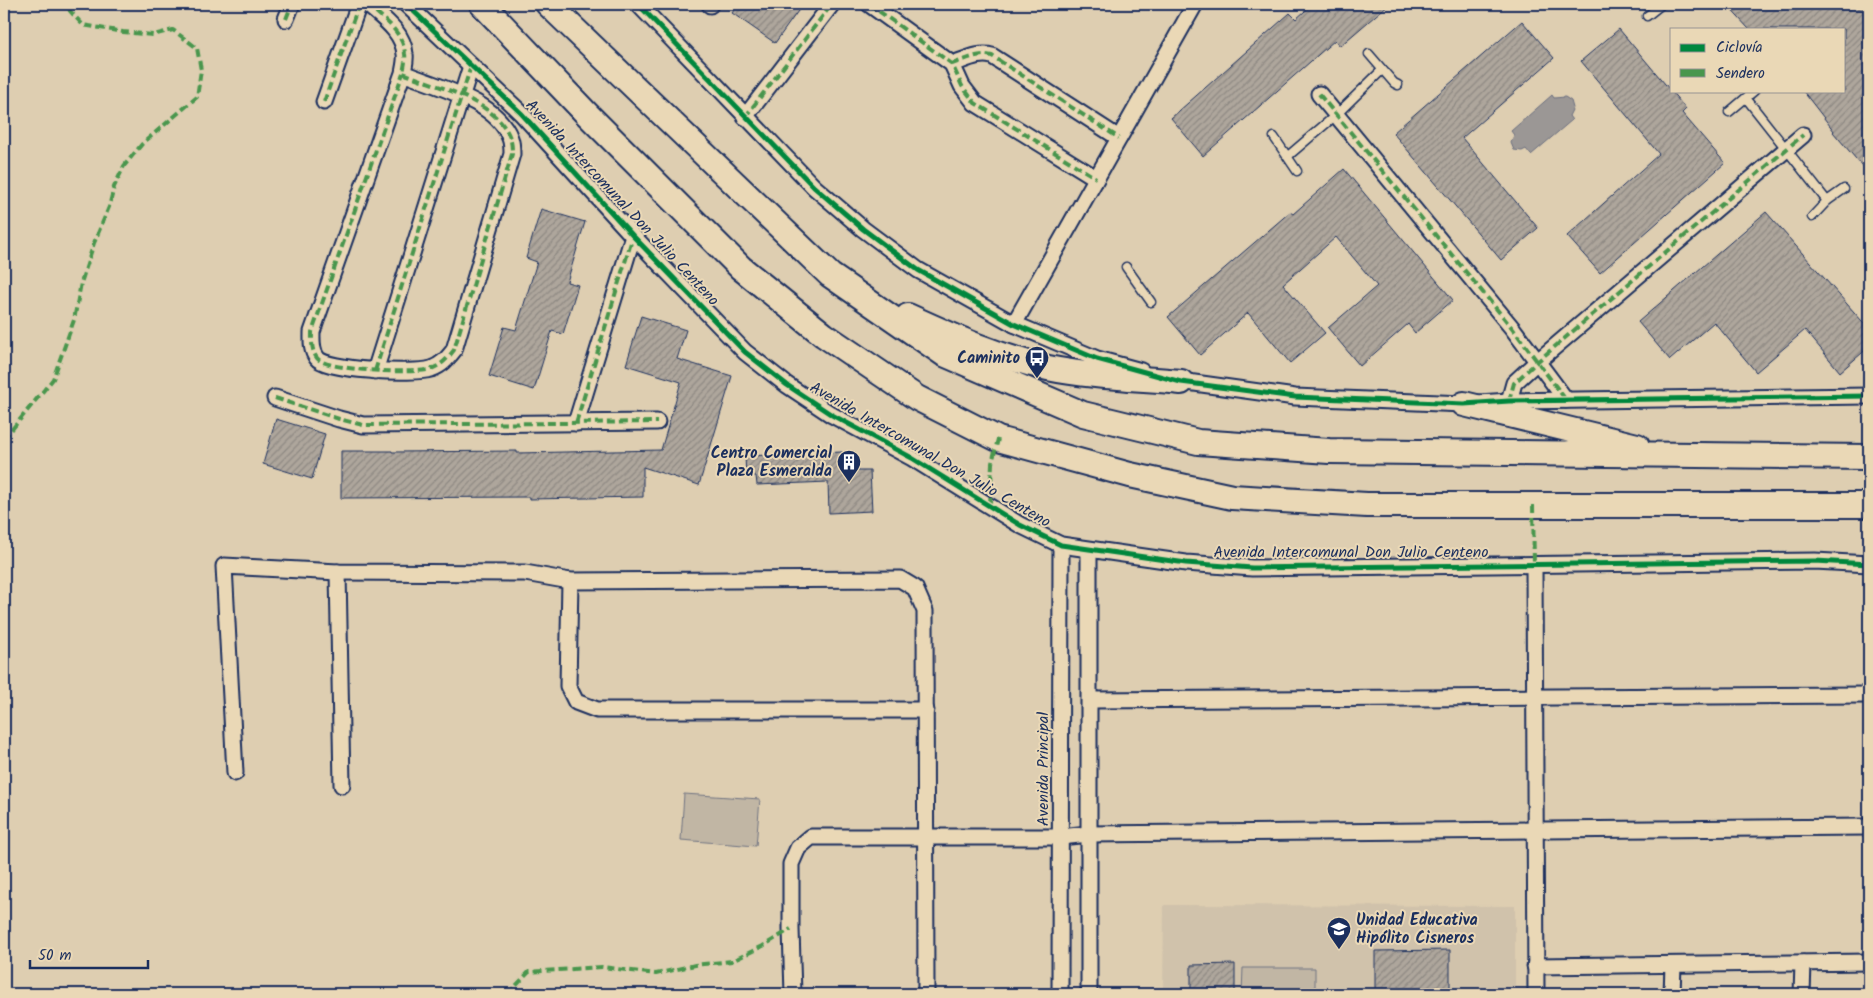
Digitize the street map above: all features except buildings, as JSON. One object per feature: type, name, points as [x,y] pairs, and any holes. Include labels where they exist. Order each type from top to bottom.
[{"type":"main road","points":[[482,4],[586,113],[741,268],[824,335],[917,398],[998,439],[1130,475],[1232,497],[1367,505],[1869,505]]},
{"type":"main road","points":[[548,4],[830,275],[944,354],[1083,414],[1198,442],[1329,451],[1869,457]]},
{"type":"main road","points":[[843,284],[963,341],[1008,358],[1074,372],[1181,382]]},
{"type":"main road","points":[[1464,404],[1677,456]]},
{"type":"street","points":[[286,19],[292,4]]},
{"type":"street","points":[[324,102],[359,4]]},
{"type":"street","points":[[367,4],[394,28],[402,41],[405,55],[403,73],[312,332],[312,348],[318,360],[330,366],[375,371],[429,370],[445,363],[454,350],[512,154],[510,138],[498,119],[483,106],[403,73]]},
{"type":"street","name":"Avenida Intercomunal Don Julio Centeno","points":[[406,4],[520,113],[745,352],[787,385],[832,415],[912,458],[1020,525],[1061,545],[1186,563],[1252,568],[1816,561],[1869,564]]},
{"type":"street","points":[[638,4],[814,187],[863,229],[918,270],[1014,324],[1097,359],[1181,382],[1295,397],[1464,404],[1509,401],[1869,396]]},
{"type":"street","points":[[745,117],[832,4]]},
{"type":"street","points":[[869,4],[952,64],[962,86],[975,102],[1096,178]]},
{"type":"street","points":[[1014,324],[1195,4]]},
{"type":"street","points":[[952,64],[980,55],[992,56],[1119,138]]},
{"type":"street","points":[[375,371],[471,66]]},
{"type":"street","points":[[1319,94],[1538,361],[1566,400]]},
{"type":"street","points":[[1509,401],[1514,383],[1538,361],[1803,135]]},
{"type":"street","points":[[576,423],[634,236]]},
{"type":"street","points":[[274,398],[339,419],[363,424],[657,422]]},
{"type":"street","name":"Avenida Principal","points":[[1060,994],[1061,545]]},
{"type":"street","points":[[1089,550],[1089,994]]},
{"type":"street","points":[[1534,565],[1536,994]]},
{"type":"street","points":[[235,773],[224,566],[338,572],[525,572],[570,581],[900,579],[915,588],[925,611],[926,994]]},
{"type":"street","points":[[338,572],[342,785]]},
{"type":"street","points":[[570,581],[568,686],[576,702],[597,710],[926,710]]},
{"type":"street","points":[[1090,700],[1869,695]]},
{"type":"street","points":[[794,994],[791,864],[798,848],[810,837],[1060,837],[1088,834],[1869,827]]},
{"type":"street","points":[[1536,966],[1869,962]]},
{"type":"street","points":[[1802,963],[1802,994]]},
{"type":"street","points":[[1672,994],[1673,965]]},
{"type":"lane","points":[[1646,16],[1662,4]]},
{"type":"lane","points":[[1369,54],[1394,83],[1398,85]]},
{"type":"lane","points":[[1288,156],[1336,115],[1382,70]]},
{"type":"lane","points":[[1729,112],[1753,92]]},
{"type":"lane","points":[[1746,98],[1788,148],[1828,201]]},
{"type":"lane","points":[[1274,137],[1297,171]]},
{"type":"lane","points":[[1812,216],[1844,189]]},
{"type":"lane","points":[[1126,267],[1151,302]]},
{"type":"shaded area","points":[[1552,95],[1554,98],[1565,97],[1571,101],[1573,108],[1569,116],[1572,120],[1531,155],[1526,149],[1522,151],[1514,150],[1511,143],[1514,135],[1511,131]]},
{"type":"shaded area","points":[[684,794],[760,799],[756,846],[681,840]]},
{"type":"shaded area","name":"Unidad Educativa Hipólito Cisneros","points":[[1164,905],[1515,906],[1515,994],[1163,994]]},
{"type":"shaded area","points":[[1243,968],[1315,968],[1315,994],[1242,994]]},
{"type":"marked path","points":[[4,439],[53,379],[74,320],[81,283],[94,243],[109,207],[114,187],[124,166],[142,144],[197,97],[201,70],[197,48],[173,30],[153,35],[83,25],[70,11],[68,4]]},
{"type":"marked path","points":[[286,19],[292,4]]},
{"type":"marked path","points":[[324,102],[359,4]]},
{"type":"marked path","points":[[367,4],[391,26],[400,38],[405,56],[403,73],[464,97],[493,114],[503,125],[510,138],[512,154],[454,350],[441,364],[431,369],[390,371],[336,366],[317,358],[313,349],[312,332],[403,73]]},
{"type":"marked path","points":[[745,117],[832,4]]},
{"type":"marked path","points":[[869,4],[952,64],[962,86],[975,103],[1096,178]]},
{"type":"marked path","points":[[952,64],[977,56],[992,56],[1119,138]]},
{"type":"marked path","points":[[375,371],[471,66]]},
{"type":"marked path","points":[[1319,94],[1513,329],[1566,400]]},
{"type":"marked path","points":[[1509,401],[1514,383],[1538,361],[1803,135]]},
{"type":"marked path","points":[[576,423],[633,236]]},
{"type":"marked path","points":[[275,398],[363,425],[657,422]]},
{"type":"marked path","points":[[990,505],[992,463],[998,439]]},
{"type":"marked path","points":[[1533,505],[1534,565]]},
{"type":"marked path","points":[[508,994],[529,972],[602,967],[656,974],[695,965],[732,961],[763,946],[791,929]]},
{"type":"cycle path","points":[[406,4],[521,113],[633,236],[745,352],[787,385],[832,415],[912,458],[1020,525],[1061,545],[1186,563],[1252,568],[1815,561],[1869,564]]},
{"type":"cycle path","points":[[638,4],[814,187],[863,229],[918,270],[1014,324],[1097,359],[1181,382],[1295,397],[1464,404],[1509,401],[1869,396]]},
{"type":"place","name":"Caminito","points":[[1037,379]]},
{"type":"place","name":"Centro Comercial Plaza Esmeralda","points":[[849,483]]},
{"type":"place","name":"Unidad Educativa Hipólito Cisneros","points":[[1339,950]]}]
